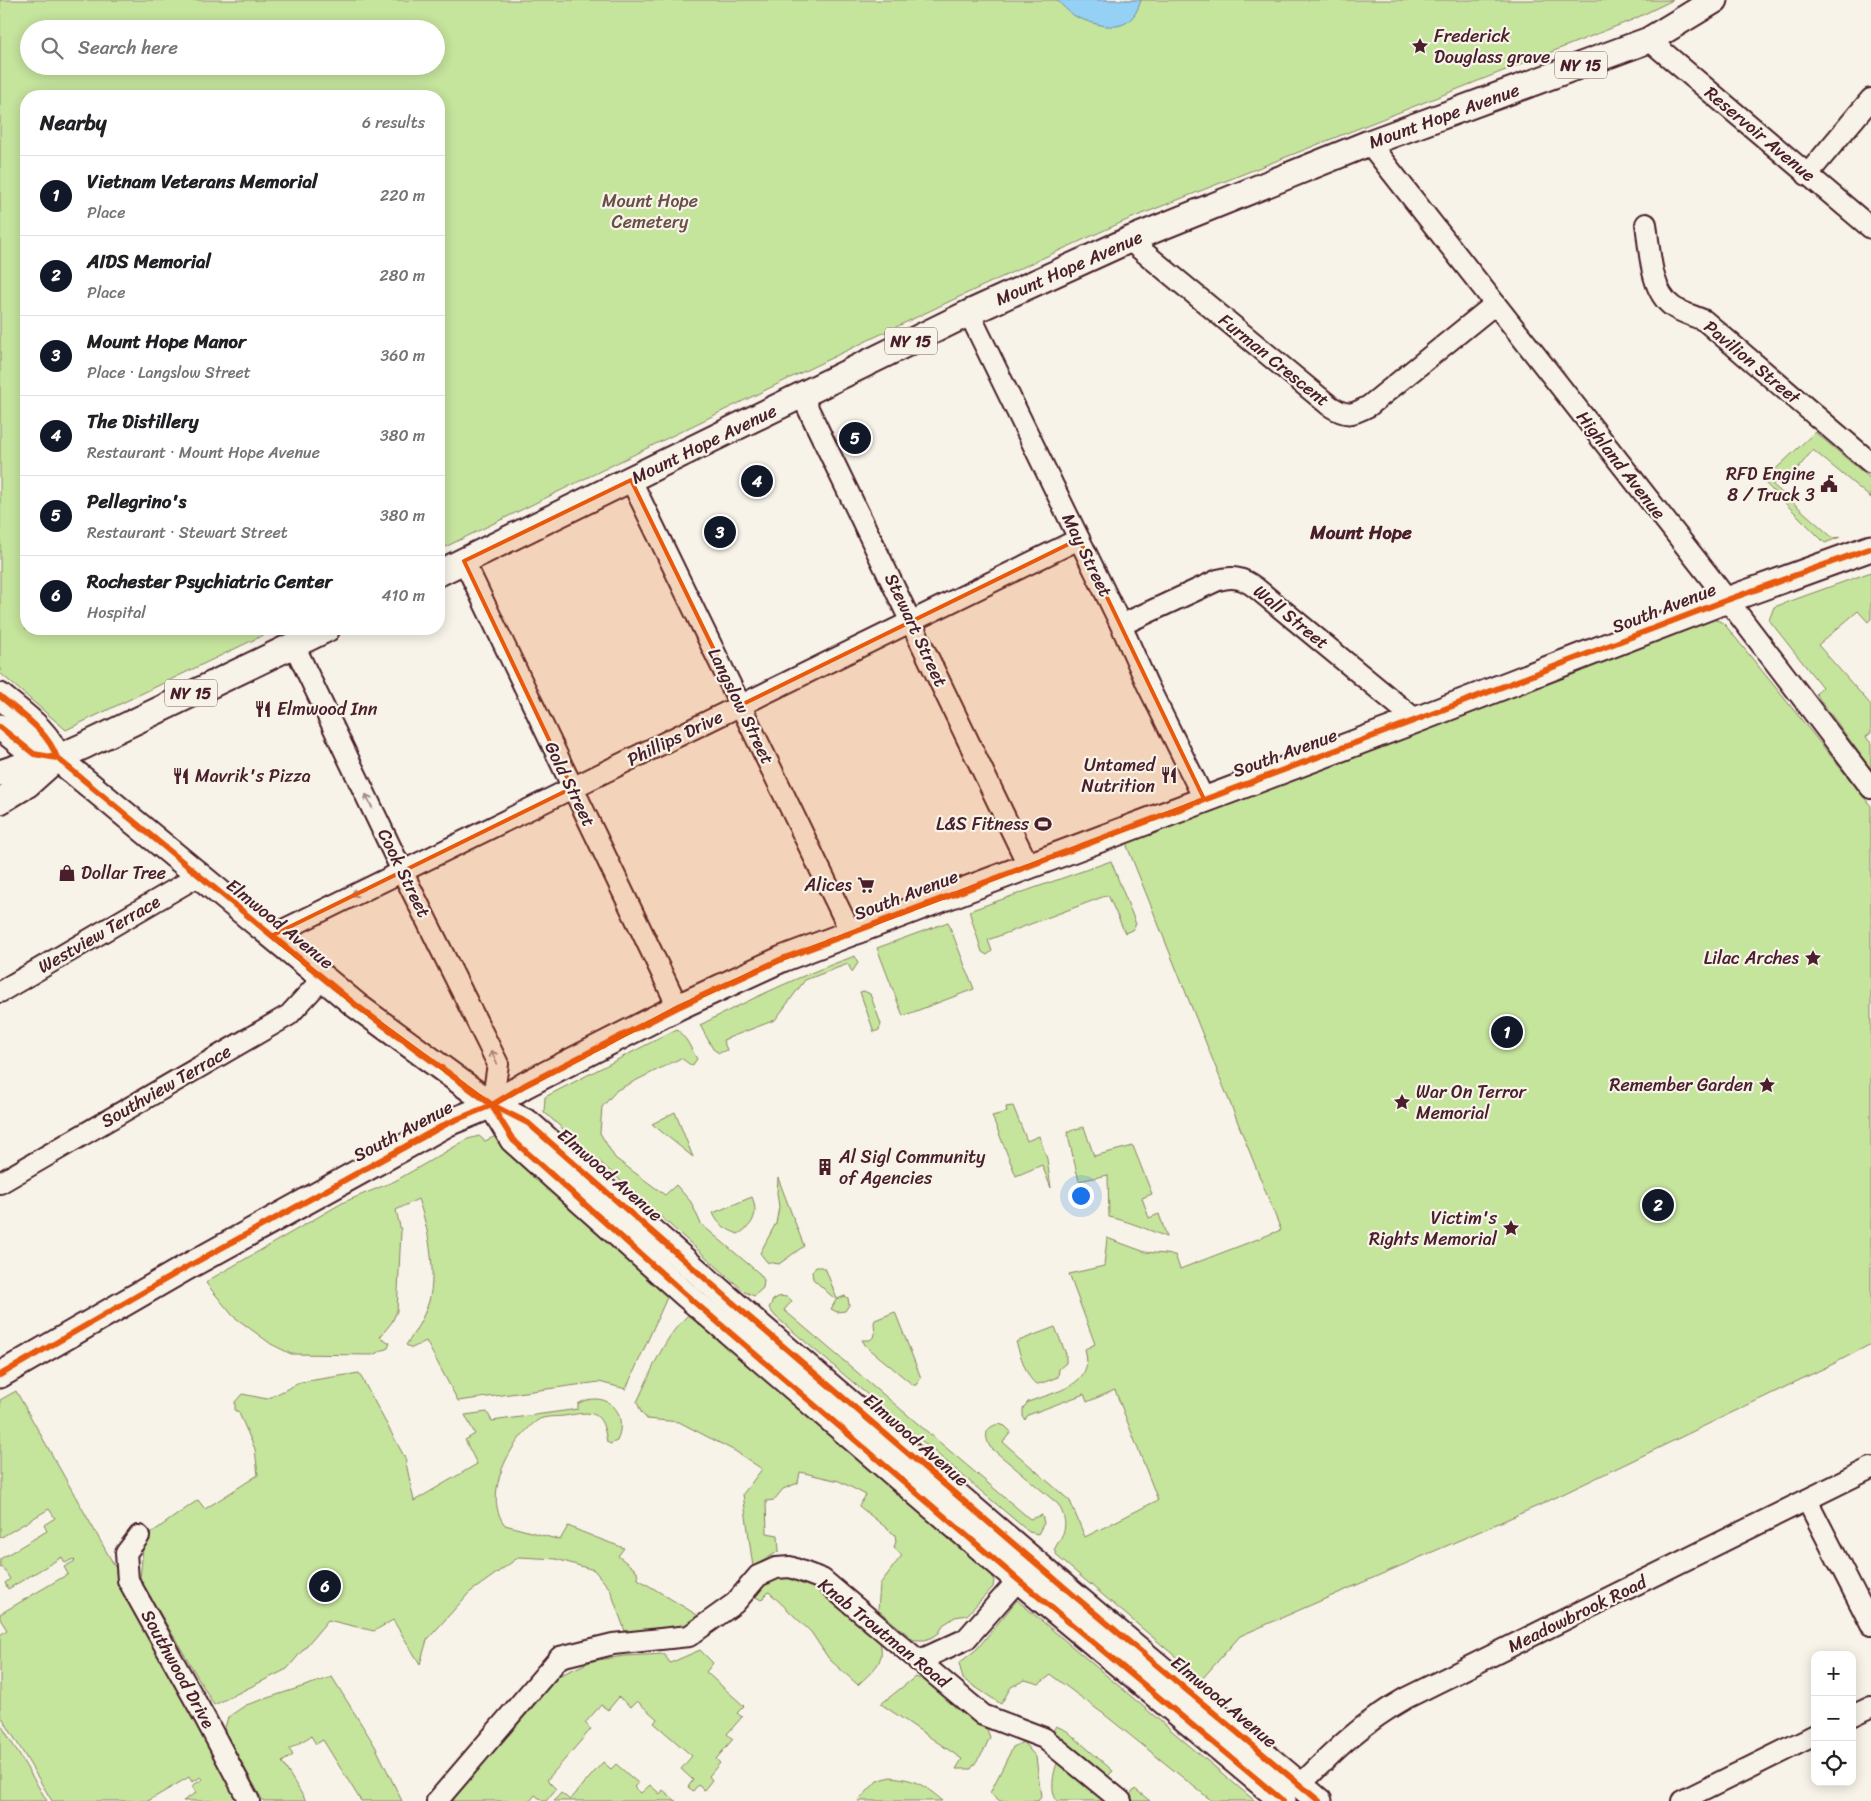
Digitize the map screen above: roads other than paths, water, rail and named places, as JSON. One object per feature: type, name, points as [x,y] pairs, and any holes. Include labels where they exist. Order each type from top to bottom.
[{"type":"main road","name":"Mount Hope Avenue","points":[[445,570],[969,313],[1129,240],[1368,144],[1649,40],[1715,0]]},
{"type":"main road","name":"South Avenue","points":[[0,1375],[186,1267],[448,1122],[492,1105],[524,1085],[678,1007],[782,959],[1416,720],[1727,600],[1871,548]]},
{"type":"main road","name":"NY 15","points":[[0,774],[21,766],[57,758],[314,635]]},
{"type":"main road","name":"Elmwood Avenue","points":[[0,696],[46,737],[51,743],[57,758],[357,1006],[492,1105],[528,1123],[1032,1559],[1291,1793]]},
{"type":"main road","name":"Elmwood Avenue","points":[[0,728],[34,754],[57,758]]},
{"type":"main road","name":"NY 15","points":[[0,801],[28,784],[57,758]]},
{"type":"main road","name":"Elmwood Avenue","points":[[492,1105],[514,1140],[685,1294],[1016,1578],[1291,1793],[1319,1801]]},
{"type":"street","name":"Reservoir Avenue","points":[[1649,40],[1871,228]]},
{"type":"street","points":[[1808,175],[1871,99]]},
{"type":"street","name":"Highland Avenue","points":[[1368,144],[1727,600],[1871,788]]},
{"type":"street","name":"Pavilion Street","points":[[1646,224],[1658,286],[1664,297],[1673,307],[1705,321],[1871,463]]},
{"type":"street","name":"Furman Crescent","points":[[1129,240],[1330,406],[1339,412],[1348,414],[1355,414],[1369,406],[1495,304]]},
{"type":"street","name":"May Street","points":[[969,313],[1204,799]]},
{"type":"street","name":"Stewart Street","points":[[802,396],[1028,865]]},
{"type":"street","name":"Langslow Street","points":[[631,480],[850,933]]},
{"type":"street","name":"Phillips Drive","points":[[271,936],[1079,539]]},
{"type":"street","name":"Gold Street","points":[[464,561],[678,1007]]},
{"type":"street","name":"Wall Street","points":[[1121,625],[1218,580],[1238,577],[1256,588],[1416,720]]},
{"type":"street","name":"Cook Street","points":[[294,644],[402,871],[498,1064],[492,1105]]},
{"type":"street","name":"Westview Terrace","points":[[0,992],[198,876]]},
{"type":"street","name":"Southview Terrace","points":[[0,1183],[289,1015],[323,978]]},
{"type":"street","name":"Meadowbrook Road","points":[[1291,1793],[1355,1732],[1389,1708],[1871,1468]]},
{"type":"street","points":[[1807,1500],[1871,1625]]},
{"type":"street","name":"Southwood Drive","points":[[139,1536],[126,1553],[128,1580],[206,1718],[249,1801]]},
{"type":"street","points":[[918,1660],[966,1638],[1012,1587],[1016,1578],[1032,1559]]},
{"type":"street","name":"Knab Troutman Road","points":[[436,1801],[560,1658],[613,1644],[689,1636],[735,1603],[758,1576],[776,1568],[790,1567],[822,1580],[983,1715],[1044,1738],[1121,1801]]},
{"type":"street","points":[[1856,1714],[1871,1706]]},
{"type":"street","points":[[1682,1801],[1811,1737]]},
{"type":"water","points":[[1057,0],[1141,0],[1134,16],[1129,21],[1117,26],[1110,26],[1093,23],[1077,17]]},
{"type":"place","name":"Frederick Douglass grave","points":[[1420,46]]},
{"type":"place","name":"Pellegrino's","points":[[855,438]]},
{"type":"place","name":"The Distillery","points":[[757,481]]},
{"type":"place","name":"RFD Engine 8 / Truck 3","points":[[1829,484]]},
{"type":"place","name":"Mount Hope Manor","points":[[720,532]]},
{"type":"place","name":"Elmwood Inn","points":[[263,709]]},
{"type":"place","name":"Untamed Nutrition","points":[[1169,775]]},
{"type":"place","name":"Mavrik's Pizza","points":[[181,776]]},
{"type":"place","name":"L&S Fitness","points":[[1043,824]]},
{"type":"place","name":"Dollar Tree","points":[[67,873]]},
{"type":"place","name":"Alices","points":[[866,885]]},
{"type":"place","name":"Lilac Arches","points":[[1813,958]]},
{"type":"place","name":"Vietnam Veterans Memorial","points":[[1507,1032]]},
{"type":"place","name":"Remember Garden","points":[[1767,1085]]},
{"type":"place","name":"War On Terror Memorial","points":[[1402,1102]]},
{"type":"place","name":"Al Sigl Community of Agencies","points":[[825,1167]]},
{"type":"place","name":"AIDS Memorial","points":[[1658,1205]]},
{"type":"place","name":"Victim's Rights Memorial","points":[[1511,1228]]},
{"type":"place","name":"Rochester Psychiatric Center","points":[[325,1586]]},
{"type":"district","name":"Mount Hope","points":[[1361,532]]},
{"type":"park label","name":"Mount Hope Cemetery","points":[[650,211]]}]
